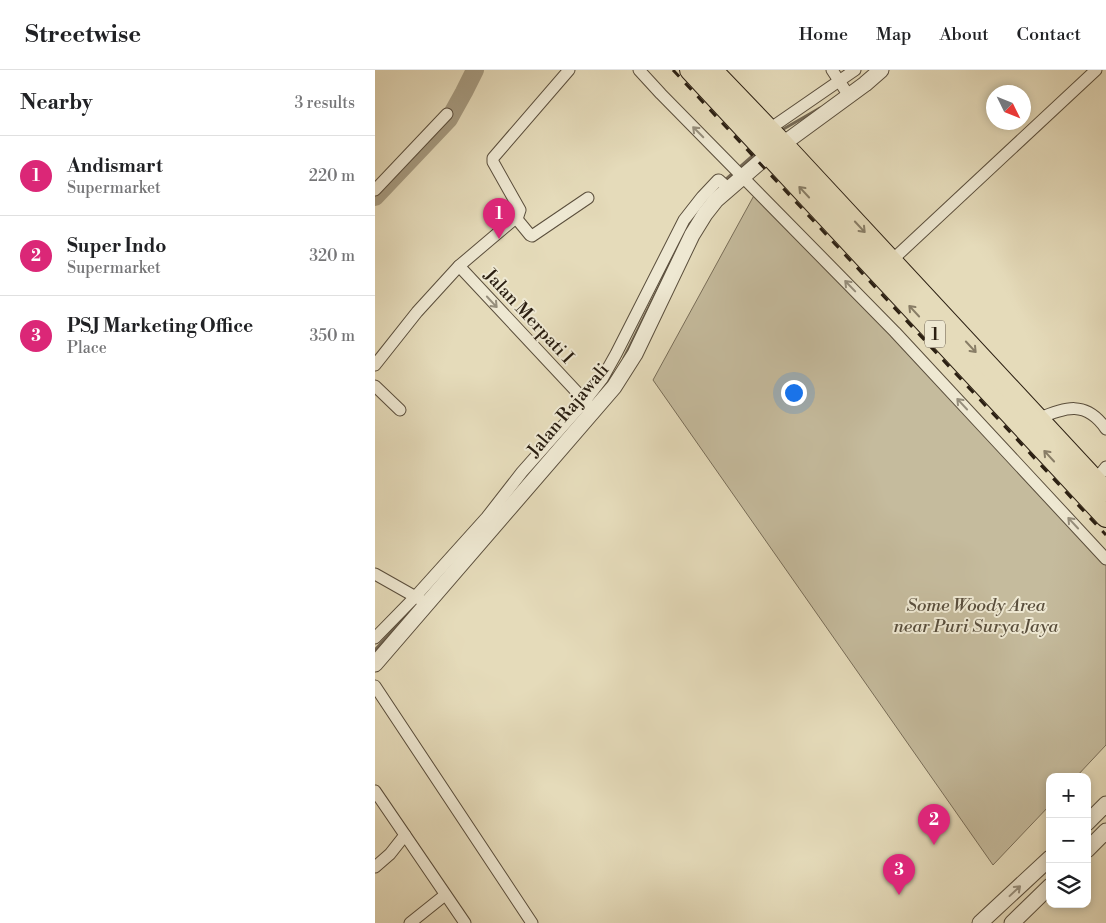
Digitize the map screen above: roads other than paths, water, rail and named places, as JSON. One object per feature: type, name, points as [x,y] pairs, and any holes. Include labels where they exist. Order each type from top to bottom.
[{"type":"highway","name":"1","points":[[691,70],[770,142]]},
{"type":"highway","name":"1","points":[[712,70],[770,142],[885,267],[1106,517]]},
{"type":"highway","name":"1","points":[[885,267],[1102,480]]},
{"type":"street","points":[[375,365],[417,312],[459,266],[517,218],[520,210],[493,162],[493,158],[569,70]]},
{"type":"street","points":[[639,70],[895,332],[1106,558]]},
{"type":"street","points":[[832,70],[844,88]]},
{"type":"street","points":[[770,142],[844,88],[855,70]]},
{"type":"street","name":"Jalan Rajawali","points":[[375,664],[421,600],[495,525],[537,475],[590,406],[615,387],[635,354],[698,224],[725,185],[770,142],[844,88],[881,70]]},
{"type":"street","points":[[885,267],[1096,70]]},
{"type":"street","points":[[375,190],[447,114]]},
{"type":"street","points":[[517,218],[530,235],[533,236],[588,198]]},
{"type":"street","name":"Jalan Merpati I","points":[[459,266],[590,406]]},
{"type":"street","points":[[375,386],[400,410]]},
{"type":"street","points":[[1038,419],[1063,409],[1073,408],[1084,410],[1093,415],[1106,429]]},
{"type":"street","points":[[375,574],[421,600],[375,638]]},
{"type":"street","points":[[375,686],[532,923]]},
{"type":"street","points":[[375,791],[465,923]]},
{"type":"street","points":[[1091,819],[1106,804]]},
{"type":"street","points":[[1091,846],[1106,831]]},
{"type":"street","points":[[375,867],[390,854],[405,835]]},
{"type":"street","points":[[390,854],[412,846]]},
{"type":"street","points":[[980,923],[1046,862]]},
{"type":"street","points":[[1012,923],[1046,890]]},
{"type":"street","points":[[410,923],[445,895]]},
{"type":"waterway","points":[[375,197],[449,119],[475,70]]},
{"type":"waterway","points":[[780,131],[820,108]]},
{"type":"waterway","points":[[724,181],[757,152]]},
{"type":"waterway","points":[[677,245],[685,234]]},
{"type":"waterway","points":[[624,358],[661,283],[671,257]]},
{"type":"waterway","points":[[596,396],[614,374]]},
{"type":"waterway","points":[[548,451],[564,433]]},
{"type":"waterway","points":[[375,650],[409,613]]},
{"type":"railway","points":[[673,70],[1106,535]]},
{"type":"place","name":"Andismart","points":[[499,239]]},
{"type":"place","name":"Super Indo","points":[[934,845]]},
{"type":"place","name":"PSJ Marketing Office","points":[[899,895]]},
{"type":"park label","name":"Some Woody Area near Puri Surya Jaya","points":[[976,615]]}]
